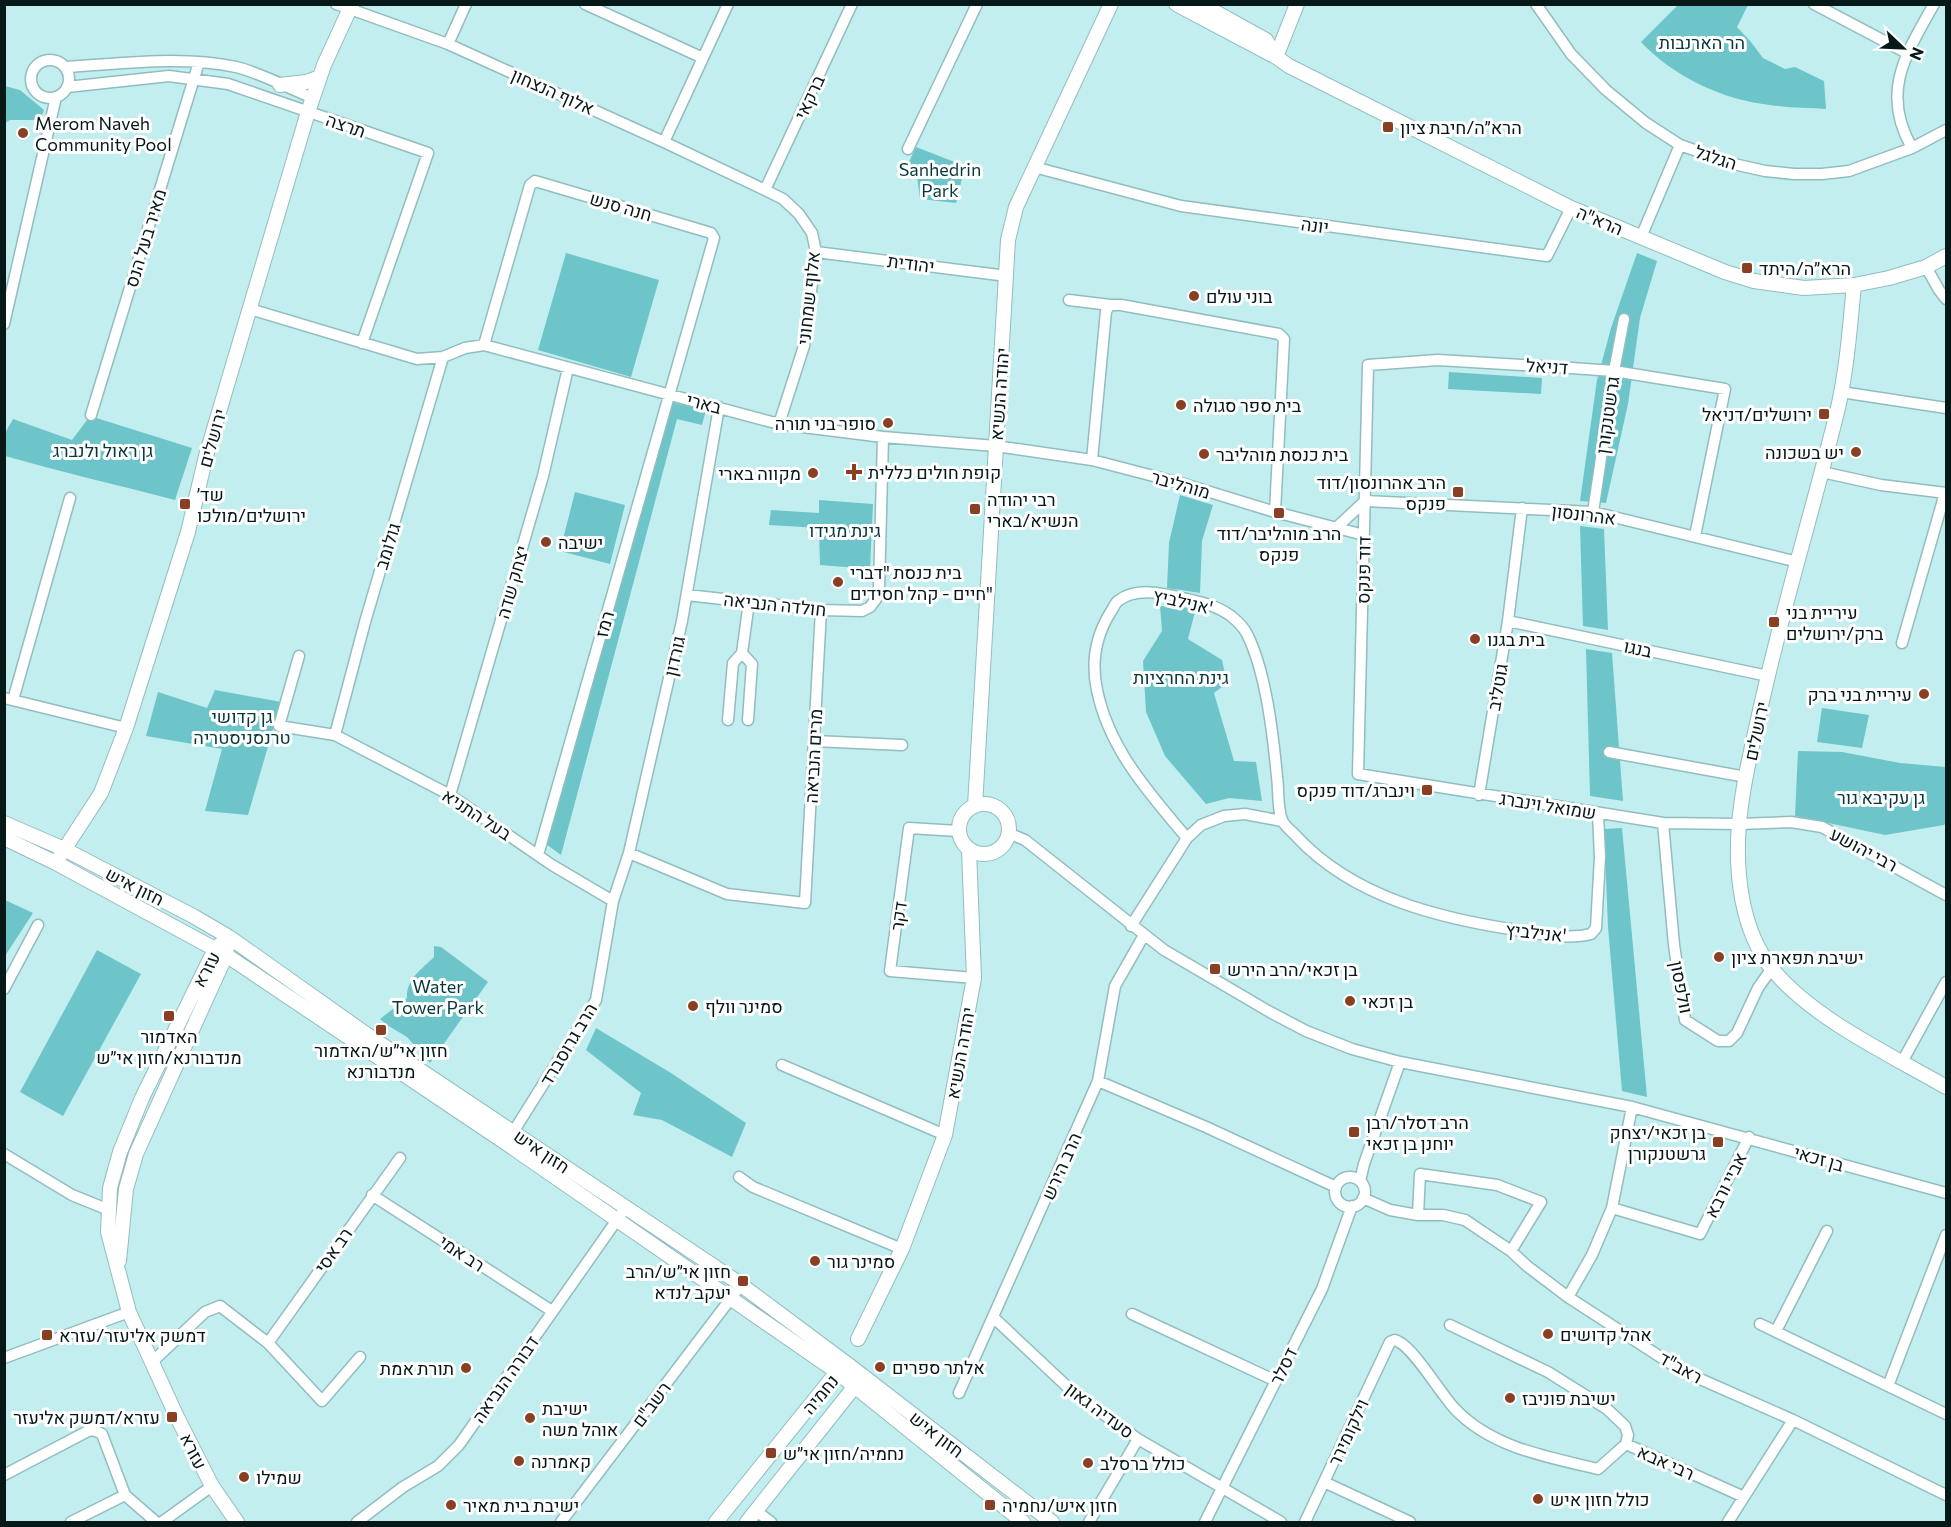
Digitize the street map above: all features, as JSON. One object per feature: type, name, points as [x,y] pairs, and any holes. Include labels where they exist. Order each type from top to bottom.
[{"type":"street","points":[[448,44],[466,4]]},
{"type":"street","points":[[585,4],[703,58]]},
{"type":"street","points":[[664,142],[728,4]]},
{"type":"street","name":"ברקאי","points":[[765,190],[852,4]]},
{"type":"street","points":[[908,149],[977,4]]},
{"type":"street","name":"יהודה הנשיא","points":[[975,806],[1008,240],[1016,207],[1111,4]]},
{"type":"street","name":"הרא\"ה","points":[[1176,4],[1289,66],[1571,208],[1725,272],[1754,281],[1804,288],[1854,285],[1926,267],[1947,256]]},
{"type":"street","points":[[1201,4],[1266,40],[1288,26]]},
{"type":"street","points":[[1276,57],[1297,4]]},
{"type":"street","name":"הגלגל","points":[[1536,4],[1571,54],[1606,90],[1646,123],[1680,145],[1734,164],[1765,171],[1794,174],[1849,171],[1912,148],[1947,129]]},
{"type":"street","points":[[1814,4],[1907,53]]},
{"type":"street","points":[[1912,148],[1903,132],[1897,105],[1898,81],[1907,53],[1934,4]]},
{"type":"street","name":"אלוף הנצחון","points":[[346,7],[448,44],[765,190]]},
{"type":"street","name":"ירושלים","points":[[56,863],[101,793],[126,728],[188,532],[206,456],[308,112],[346,7]]},
{"type":"street","name":"הרא\"ה","points":[[1266,40],[1276,57]]},
{"type":"street","points":[[46,60],[58,62],[69,76],[67,87],[56,98],[43,97],[38,94],[33,89],[31,77],[36,66],[46,60]]},
{"type":"street","name":"תרצה","points":[[64,67],[157,61],[199,62],[239,67],[313,98]]},
{"type":"street","name":"מאיר בעל הנס","points":[[91,415],[199,62]]},
{"type":"street","name":"תרצה","points":[[67,87],[169,76],[228,84],[428,153],[362,343]]},
{"type":"street","points":[[280,85],[306,82],[320,77]]},
{"type":"street","points":[[4,324],[56,98]]},
{"type":"street","points":[[1641,237],[1680,145]]},
{"type":"street","name":"יונה","points":[[1034,167],[1181,206],[1547,256],[1571,208]]},
{"type":"street","name":"חנה סנש","points":[[484,345],[530,185],[535,181],[711,233],[714,238],[670,394]]},
{"type":"street","name":"אלוף שמחוני","points":[[765,190],[783,199],[799,214],[812,233],[816,252],[804,346],[779,424]]},
{"type":"street","name":"יהודית","points":[[816,252],[1007,276]]},
{"type":"street","points":[[1926,267],[1947,299]]},
{"type":"street","name":"ירושלים","points":[[1854,285],[1848,350],[1841,392],[1768,676],[1746,777],[1739,824],[1740,879],[1748,924],[1760,950],[1772,968],[1798,995],[1850,1032],[1947,1087]]},
{"type":"street","points":[[1069,300],[1120,305],[1280,334],[1284,339],[1275,512]]},
{"type":"street","points":[[1092,460],[1106,310],[1110,305]]},
{"type":"street","points":[[250,309],[362,343]]},
{"type":"street","name":"גרשטנקורן","points":[[1593,512],[1624,319]]},
{"type":"street","name":"בארי","points":[[362,343],[417,359],[443,357],[465,348],[484,345],[779,424],[996,446]]},
{"type":"street","name":"גולומב","points":[[335,735],[365,622],[443,357]]},
{"type":"street","name":"דניאל","points":[[1368,365],[1438,360],[1614,371],[1725,389],[1695,536]]},
{"type":"street","name":"דוד פנקס","points":[[1358,774],[1368,365]]},
{"type":"street","name":"יצחק שדה","points":[[450,795],[534,507],[568,368]]},
{"type":"street","points":[[1841,392],[1947,408]]},
{"type":"street","name":"רמז","points":[[538,855],[670,394]]},
{"type":"street","name":"גורדון","points":[[613,901],[629,853],[687,595],[718,407]]},
{"type":"street","name":"חולדה הנביאה","points":[[687,595],[821,610],[862,611],[870,607],[876,599],[879,588],[883,436]]},
{"type":"street","name":"מוהליבר","points":[[996,446],[1092,460],[1364,535]]},
{"type":"street","points":[[1822,472],[1881,485],[1946,493],[1902,643]]},
{"type":"street","points":[[70,498],[9,699],[126,728]]},
{"type":"street","points":[[1336,528],[1365,501]]},
{"type":"street","name":"אהרונסון","points":[[1365,501],[1593,512],[1798,562]]},
{"type":"street","name":"גוטליב","points":[[1479,795],[1508,621],[1522,508]]},
{"type":"street","name":"אנילביץ'","points":[[1187,838],[1144,787],[1115,744],[1097,690],[1094,664],[1097,642],[1104,623],[1117,601],[1129,595],[1158,593],[1211,604],[1231,616],[1246,631],[1259,665],[1282,820],[1309,849],[1338,872],[1380,894],[1412,908],[1484,925],[1555,936],[1591,934],[1596,928],[1600,857],[1598,814]]},
{"type":"street","points":[[728,720],[733,663],[742,653],[749,602]]},
{"type":"street","name":"מרים הנביאה","points":[[629,853],[727,894],[805,903],[821,610]]},
{"type":"street","name":"בנגו","points":[[1508,621],[1768,676]]},
{"type":"street","points":[[742,653],[752,664],[748,720]]},
{"type":"street","name":"בעל התניא","points":[[298,656],[279,726],[335,735],[450,795],[538,855],[613,901]]},
{"type":"street","points":[[814,741],[902,745]]},
{"type":"street","points":[[1609,752],[1746,777]]},
{"type":"street","name":"שמואל וינברג","points":[[1358,774],[1663,823],[1739,824]]},
{"type":"street","points":[[983,804],[999,810],[1005,816],[1008,824],[1006,841],[994,852],[986,855],[969,850],[958,831],[962,816],[975,806],[983,804]]},
{"type":"street","points":[[1131,926],[1187,838],[1201,825],[1224,816],[1245,814],[1282,820]]},
{"type":"street","name":"רבי יהושע","points":[[1739,824],[1791,822],[1822,827],[1947,895]]},
{"type":"street","name":"חזון איש","points":[[4,823],[64,849],[229,937],[509,1137],[616,1221],[837,1372],[1023,1522]]},
{"type":"street","name":"וולפסון","points":[[1663,823],[1674,945],[1686,1020],[1718,1041],[1729,1041],[1737,1033],[1758,988],[1772,968]]},
{"type":"street","name":"דקר","points":[[958,831],[909,828],[890,971],[974,978]]},
{"type":"street","name":"בן זכאי","points":[[1008,833],[1025,840],[1164,950],[1270,1012],[1306,1031],[1352,1050],[1400,1062],[1632,1107],[1749,1137],[1947,1193]]},
{"type":"street","name":"חזון איש","points":[[4,838],[56,863],[220,952],[509,1137],[626,1207],[741,1285],[1052,1522]]},
{"type":"street","name":"יהודה הנשיא","points":[[858,1339],[902,1249],[945,1135],[974,978],[969,850]]},
{"type":"street","name":"הרב גרוסברד","points":[[509,1137],[596,1000],[613,901]]},
{"type":"street","points":[[4,989],[38,926]]},
{"type":"street","name":"הרב הירש","points":[[959,1393],[1098,1081],[1115,986],[1144,935]]},
{"type":"street","name":"עזרא","points":[[229,937],[142,1098],[120,1152],[110,1188],[108,1232],[129,1312],[212,1486],[237,1522]]},
{"type":"street","name":"עזרא","points":[[118,1275],[126,1189],[136,1154],[220,952]]},
{"type":"street","points":[[1902,1062],[1947,982]]},
{"type":"street","points":[[1360,1180],[1400,1062]]},
{"type":"street","points":[[782,1065],[945,1135]]},
{"type":"street","points":[[1098,1081],[1305,1171],[1336,1187]]},
{"type":"street","points":[[1568,1297],[1592,1256],[1612,1209],[1632,1107]]},
{"type":"street","name":"אביי ורבא","points":[[1612,1209],[1700,1234],[1749,1137]]},
{"type":"street","points":[[4,1154],[72,1196],[109,1210]]},
{"type":"street","name":"רב אסי","points":[[268,1343],[400,1158]]},
{"type":"street","points":[[1418,1215],[1420,1174],[1497,1185],[1541,1202],[1511,1251]]},
{"type":"street","points":[[739,1177],[753,1187],[902,1249]]},
{"type":"street","points":[[1346,1178],[1360,1180],[1365,1189],[1360,1202],[1347,1206],[1339,1202],[1335,1193],[1338,1183],[1346,1178]]},
{"type":"street","name":"רב אמי","points":[[372,1195],[552,1311]]},
{"type":"street","name":"ראב\"ד","points":[[1363,1198],[1390,1210],[1418,1215],[1443,1215],[1465,1220],[1511,1251],[1568,1297],[1682,1371],[1793,1420],[1947,1495]]},
{"type":"street","name":"דסלר","points":[[1205,1522],[1322,1289],[1352,1206]]},
{"type":"street","name":"דבורה הנביאה","points":[[361,1522],[403,1487],[438,1466],[459,1445],[626,1207]]},
{"type":"street","points":[[1776,1331],[1827,1231]]},
{"type":"street","points":[[1888,1386],[1947,1235]]},
{"type":"street","name":"רשב\"ם","points":[[561,1522],[741,1285]]},
{"type":"street","points":[[152,1362],[206,1312],[220,1306],[268,1343],[322,1401],[360,1357]]},
{"type":"street","points":[[4,1358],[129,1312]]},
{"type":"street","points":[[1132,1314],[1276,1380]]},
{"type":"street","name":"סעדיה גאון","points":[[993,1317],[1075,1394],[1138,1439],[1281,1522]]},
{"type":"street","points":[[1760,1324],[1947,1413]]},
{"type":"street","name":"רבי אבא","points":[[1450,1325],[1548,1372],[1607,1409],[1625,1426],[1628,1435],[1626,1444],[1744,1497]]},
{"type":"street","name":"וילקומירר","points":[[1305,1522],[1390,1342],[1396,1340],[1401,1342],[1456,1410],[1497,1440],[1550,1458],[1598,1469],[1626,1444]]},
{"type":"street","name":"נחמיה","points":[[716,1522],[837,1372],[850,1366],[855,1386],[747,1522]]},
{"type":"street","points":[[1728,1522],[1793,1420]]},
{"type":"street","points":[[4,1475],[90,1430],[96,1431],[102,1434],[125,1495],[156,1522]]},
{"type":"street","points":[[1089,1522],[1138,1439]]},
{"type":"street","points":[[1324,1482],[1410,1522]]},
{"type":"street","points":[[162,1522],[212,1486]]},
{"type":"street","points":[[71,1522],[125,1495]]},
{"type":"street","points":[[756,1511],[771,1522]]},
{"type":"green space","name":"הר הארנבות","points":[[1678,5],[1748,5],[1737,27],[1763,58],[1785,69],[1795,67],[1824,81],[1826,109],[1777,106],[1735,98],[1700,85],[1668,66],[1641,42]]},
{"type":"green space","points":[[5,86],[20,90],[44,110],[40,120],[10,120],[5,123]]},
{"type":"green space","name":"Sanhedrin Park","points":[[916,147],[965,166],[956,203],[920,199],[916,169],[908,164]]},
{"type":"green space","points":[[566,253],[659,280],[631,377],[538,350]]},
{"type":"green space","points":[[1637,253],[1657,261],[1640,318],[1628,404],[1606,503],[1580,501],[1597,380],[1611,328]]},
{"type":"green space","points":[[1449,372],[1542,378],[1541,394],[1448,389]]},
{"type":"green space","points":[[670,402],[706,410],[702,425],[677,419],[561,855],[546,844]]},
{"type":"green space","name":"גן ראול ולנברג","points":[[90,416],[192,448],[175,500],[5,456],[5,433],[13,419],[72,440]]},
{"type":"green space","points":[[575,492],[625,505],[610,564],[560,551]]},
{"type":"green space","points":[[1180,495],[1213,505],[1202,541],[1200,593],[1167,588],[1169,543]]},
{"type":"green space","name":"גינת מגידו","points":[[819,500],[873,504],[870,569],[820,565],[819,528],[769,525],[771,510],[819,513]]},
{"type":"green space","points":[[1580,526],[1604,529],[1608,630],[1583,626]]},
{"type":"green space","name":"גינת החרציות","points":[[1160,606],[1196,608],[1188,639],[1222,660],[1227,683],[1214,693],[1234,761],[1256,762],[1262,801],[1229,798],[1206,804],[1165,756],[1146,712],[1143,661],[1162,631]]},
{"type":"green space","points":[[1586,649],[1612,653],[1623,801],[1590,796]]},
{"type":"green space","name":"גן קדושי טרנסניסטריה","points":[[215,690],[281,702],[248,815],[205,811],[222,749],[146,736],[158,692],[207,708]]},
{"type":"green space","points":[[1822,708],[1869,715],[1862,748],[1817,742]]},
{"type":"green space","name":"גן עקיבא גור","points":[[1798,751],[1842,752],[1900,763],[1946,767],[1946,823],[1885,835],[1795,816]]},
{"type":"green space","points":[[1622,828],[1647,1097],[1622,1091],[1608,927],[1604,829]]},
{"type":"green space","points":[[5,900],[33,913],[5,956]]},
{"type":"green space","name":"Water Tower Park","points":[[434,946],[441,947],[488,982],[430,1063],[407,1037],[380,1019],[407,998],[407,991],[412,980],[434,957]]},
{"type":"green space","points":[[97,950],[141,974],[63,1116],[20,1092]]},
{"type":"green space","points":[[596,1028],[671,1073],[746,1123],[732,1157],[662,1120],[633,1115],[641,1093],[586,1050]]},
{"type":"place","name":"הרא״ה/חיבת ציון","points":[[1388,127]]},
{"type":"place","name":"Merom Naveh Community Pool","points":[[23,133]]},
{"type":"place","name":"הרא״ה/היתד","points":[[1747,268]]},
{"type":"place","name":"בוני עולם","points":[[1194,296]]},
{"type":"place","name":"בית ספר סגולה","points":[[1181,405]]},
{"type":"place","name":"ירושלים/דניאל","points":[[1824,414]]},
{"type":"place","name":"סופר בני תורה","points":[[888,423]]},
{"type":"place","name":"יש בשכונה","points":[[1856,452]]},
{"type":"place","name":"בית כנסת מוהליבר","points":[[1204,454]]},
{"type":"place","name":"קופת חולים כללית","points":[[854,472]]},
{"type":"place","name":"מקווה בארי","points":[[813,473]]},
{"type":"place","name":"הרב אהרונסון/דוד פנקס","points":[[1458,492]]},
{"type":"place","name":"שד׳ ירושלים/מולכו","points":[[185,504]]},
{"type":"place","name":"רבי יהודה הנשיא/בארי","points":[[975,509]]},
{"type":"place","name":"הרב מוהליבר/דוד פנקס","points":[[1279,513]]},
{"type":"place","name":"ישיבה","points":[[546,542]]},
{"type":"place","name":"בית כנסת \"דברי חיים - קהל חסידים\"","points":[[838,582]]},
{"type":"place","name":"עיריית בני ברק/ירושלים","points":[[1774,622]]},
{"type":"place","name":"בית בגנו","points":[[1475,639]]},
{"type":"place","name":"עיריית בני ברק","points":[[1924,694]]},
{"type":"place","name":"וינברג/דוד פנקס","points":[[1427,790]]},
{"type":"place","name":"ישיבת תפארת ציון","points":[[1719,957]]},
{"type":"place","name":"בן זכאי/הרב הירש","points":[[1215,969]]},
{"type":"place","name":"בן זכאי","points":[[1350,1001]]},
{"type":"place","name":"סמינר וולף","points":[[693,1006]]},
{"type":"place","name":"האדמור מנדבורנא/חזון אי״ש","points":[[169,1016]]},
{"type":"place","name":"חזון אי״ש/האדמור מנדבורנא","points":[[381,1030]]},
{"type":"place","name":"הרב דסלר/רבן יוחנן בן זכאי","points":[[1354,1132]]},
{"type":"place","name":"בן זכאי/יצחק גרשטנקורן","points":[[1718,1142]]},
{"type":"place","name":"סמינר גור","points":[[815,1261]]},
{"type":"place","name":"חזון אי״ש/הרב יעקב לנדא","points":[[743,1281]]},
{"type":"place","name":"אהל קדושים","points":[[1548,1334]]},
{"type":"place","name":"דמשק אליעזר/עזרא","points":[[47,1335]]},
{"type":"place","name":"אלתר ספרים","points":[[880,1367]]},
{"type":"place","name":"תורת אמת","points":[[466,1368]]},
{"type":"place","name":"ישיבת פוניבז","points":[[1510,1398]]},
{"type":"place","name":"עזרא/דמשק אליעזר","points":[[172,1417]]},
{"type":"place","name":"ישיבת אוהל משה","points":[[530,1418]]},
{"type":"place","name":"נחמיה/חזון אי״ש","points":[[771,1453]]},
{"type":"place","name":"קאמרנה","points":[[519,1461]]},
{"type":"place","name":"כולל ברסלב","points":[[1088,1463]]},
{"type":"place","name":"שמילו","points":[[244,1477]]},
{"type":"place","name":"כולל חזון איש","points":[[1538,1499]]},
{"type":"place","name":"ישיבת בית מאיר","points":[[451,1505]]},
{"type":"place","name":"חזון איש/נחמיה","points":[[990,1505]]}]
